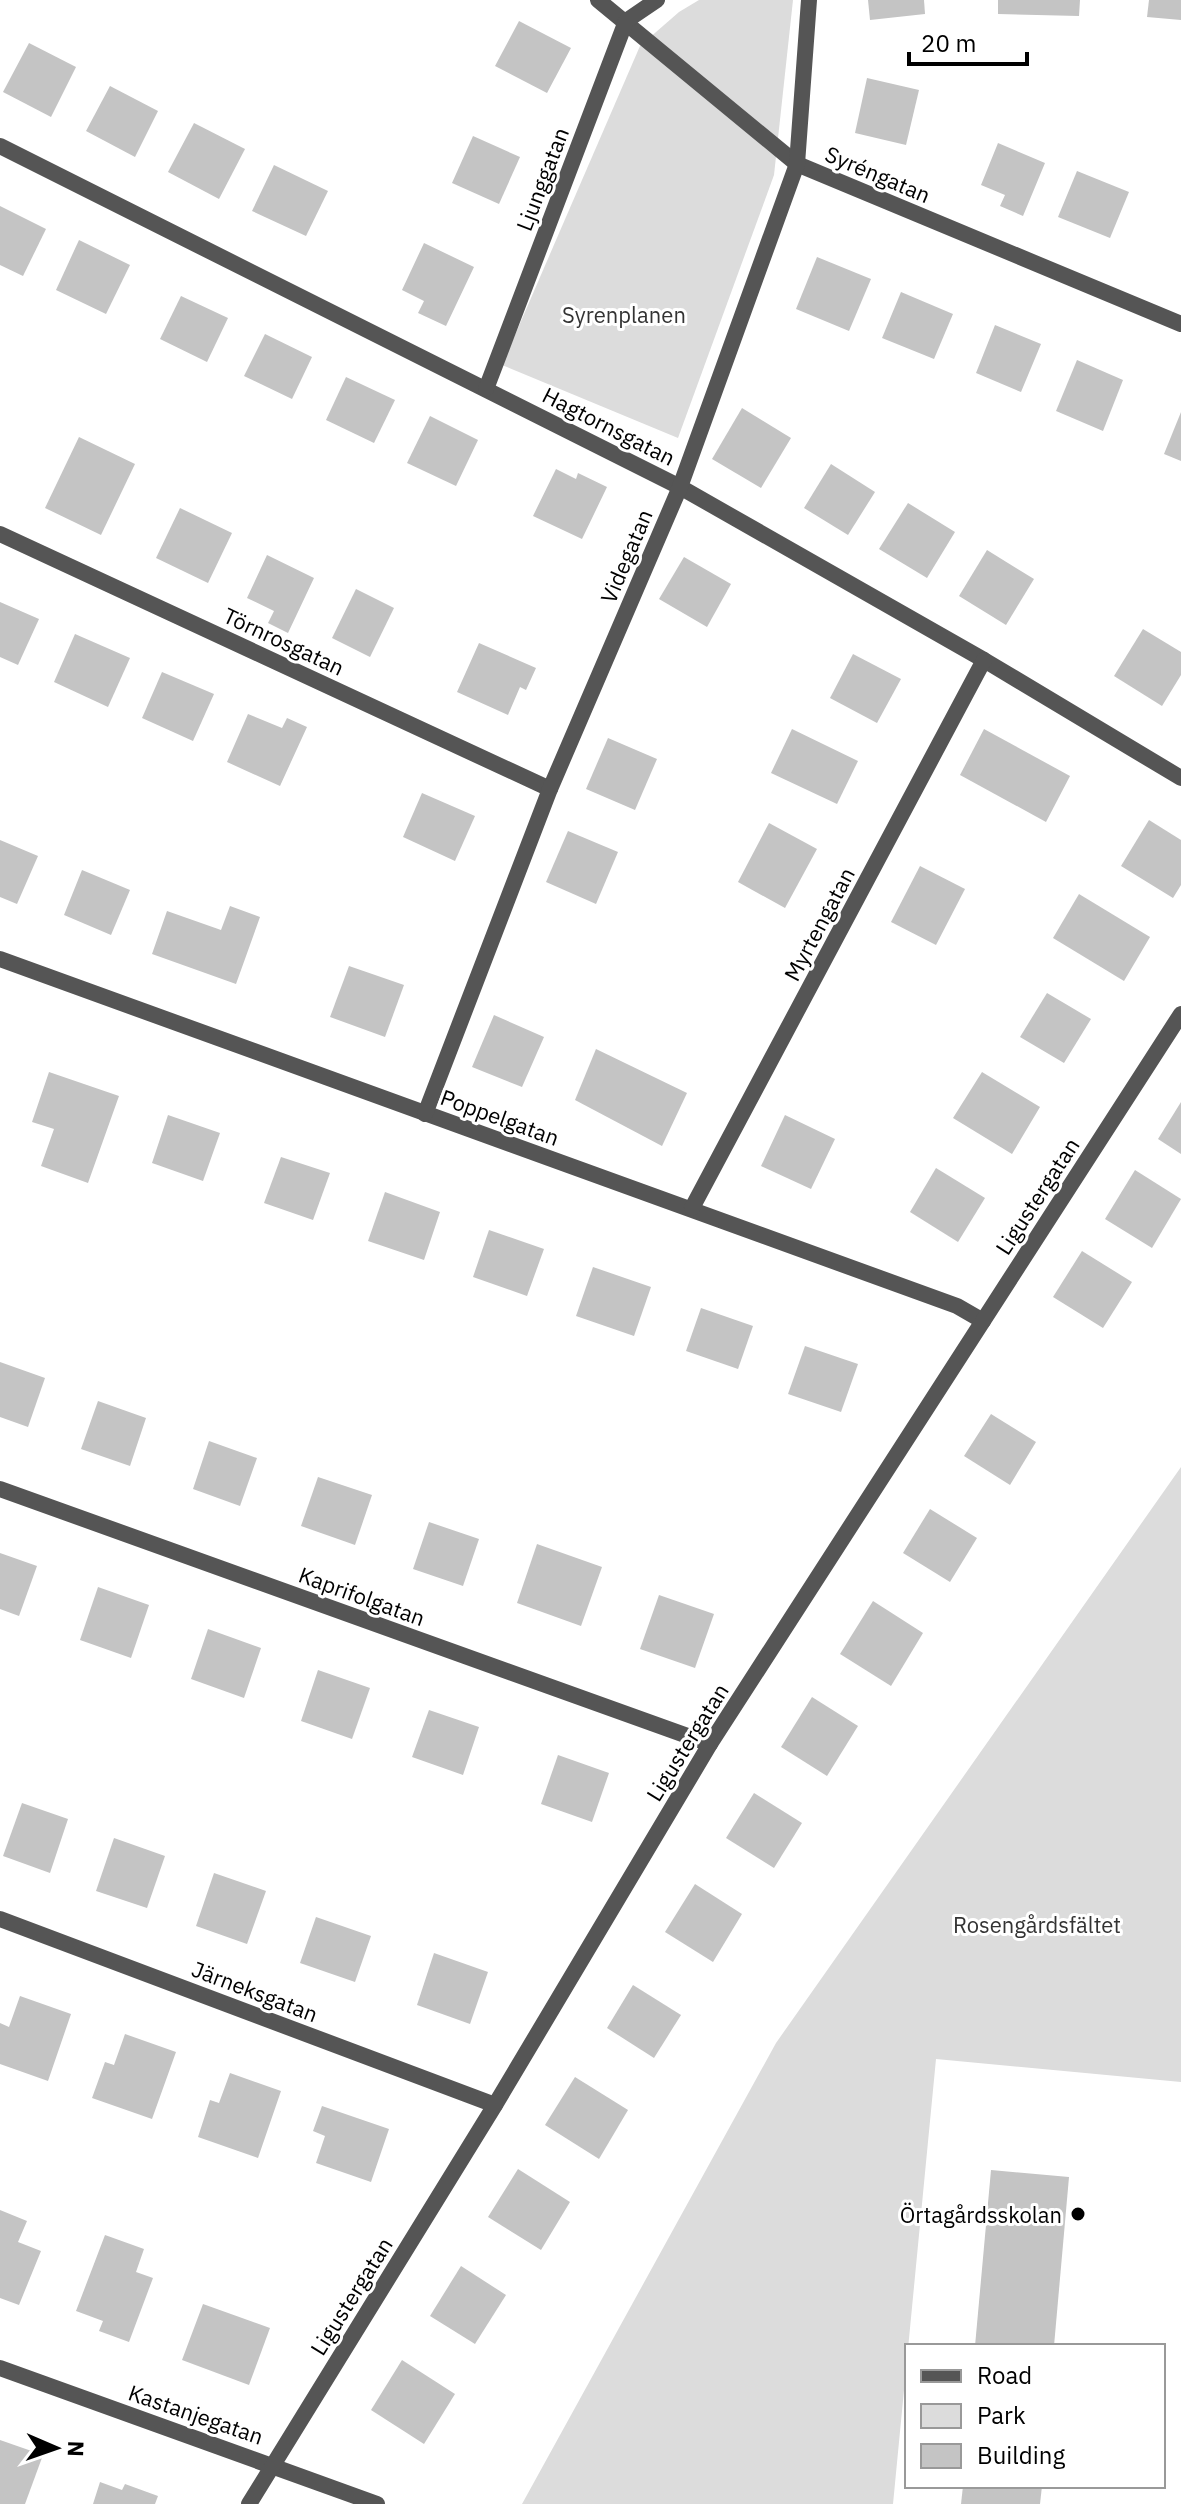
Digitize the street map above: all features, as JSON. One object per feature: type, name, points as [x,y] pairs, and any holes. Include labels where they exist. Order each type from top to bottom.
[{"type":"street","name":"Syréngatan","points":[[598,0],[797,164],[1181,324]]},
{"type":"street","points":[[626,21],[657,0]]},
{"type":"street","name":"Videgatan","points":[[425,1114],[550,789],[680,487],[797,164],[809,0]]},
{"type":"street","name":"Ljunggatan","points":[[486,389],[626,21]]},
{"type":"street","name":"Hagtornsgatan","points":[[0,146],[680,487],[984,660],[1181,778]]},
{"type":"street","name":"Törnrosgatan","points":[[0,534],[550,789]]},
{"type":"street","name":"Myrtengatan","points":[[692,1208],[984,660]]},
{"type":"street","name":"Poppelgatan","points":[[0,959],[692,1208],[957,1306],[983,1321]]},
{"type":"street","name":"Ligustergatan","points":[[249,2504],[495,2105],[710,1744],[1181,1014]]},
{"type":"street","name":"Kaprifolgatan","points":[[0,1489],[710,1744]]},
{"type":"street","name":"Järneksgatan","points":[[0,1919],[495,2105]]},
{"type":"street","name":"Kastanjegatan","points":[[0,2368],[377,2504]]},
{"type":"green space","name":"Syrenplanen","points":[[699,0],[793,0],[774,175],[678,438],[502,365],[640,46],[679,12]]},
{"type":"green space","name":"Rosengårdsfältet","points":[[1181,1467],[1181,2082],[936,2059],[908,2344],[905,2344],[905,2380],[893,2504],[522,2504],[776,2043]]},
{"type":"building","points":[[868,0],[924,0],[925,14],[870,20]]},
{"type":"building","points":[[998,0],[1080,0],[1079,16],[998,14]]},
{"type":"building","points":[[1149,0],[1181,0],[1181,20],[1147,17]]},
{"type":"building","points":[[519,21],[571,48],[547,93],[495,66]]},
{"type":"building","points":[[29,43],[76,67],[51,117],[3,92]]},
{"type":"building","points":[[867,78],[919,90],[906,145],[855,133]]},
{"type":"building","points":[[110,86],[158,111],[135,157],[86,131]]},
{"type":"building","points":[[194,123],[245,149],[219,199],[168,172]]},
{"type":"building","points":[[473,136],[520,157],[499,204],[452,183]]},
{"type":"building","points":[[998,143],[1045,163],[1023,216],[1000,206],[1005,195],[981,185]]},
{"type":"building","points":[[274,165],[328,191],[306,236],[252,211]]},
{"type":"building","points":[[1077,171],[1129,192],[1110,238],[1058,217]]},
{"type":"building","points":[[0,206],[46,229],[23,276],[0,265]]},
{"type":"building","points":[[79,240],[130,265],[106,314],[56,290]]},
{"type":"building","points":[[424,243],[474,267],[446,326],[418,313],[424,301],[402,290]]},
{"type":"building","points":[[817,257],[871,279],[849,331],[796,309]]},
{"type":"building","points":[[901,292],[953,314],[934,359],[882,338]]},
{"type":"building","points":[[181,296],[228,318],[207,362],[160,339]]},
{"type":"building","points":[[995,325],[1041,344],[1021,392],[976,373]]},
{"type":"building","points":[[265,334],[312,357],[292,399],[244,376]]},
{"type":"building","points":[[1077,360],[1123,380],[1103,431],[1056,411]]},
{"type":"building","points":[[346,377],[395,400],[374,443],[326,420]]},
{"type":"building","points":[[742,408],[791,438],[761,488],[712,459]]},
{"type":"building","points":[[1181,412],[1181,461],[1164,454]]},
{"type":"building","points":[[430,416],[478,440],[456,486],[407,463]]},
{"type":"building","points":[[79,437],[135,464],[101,535],[45,508]]},
{"type":"building","points":[[831,464],[875,492],[848,535],[804,508]]},
{"type":"building","points":[[556,469],[576,479],[578,473],[607,487],[582,539],[533,516]]},
{"type":"building","points":[[908,503],[955,532],[927,578],[879,549]]},
{"type":"building","points":[[180,508],[232,533],[208,583],[156,558]]},
{"type":"building","points":[[987,550],[1034,579],[1006,625],[959,596]]},
{"type":"building","points":[[267,555],[314,578],[288,633],[268,623],[274,611],[247,598]]},
{"type":"building","points":[[684,557],[731,584],[707,627],[659,599]]},
{"type":"building","points":[[356,589],[394,608],[370,657],[332,638]]},
{"type":"building","points":[[0,602],[39,619],[18,665],[0,657]]},
{"type":"building","points":[[1143,629],[1181,652],[1181,675],[1162,706],[1114,676]]},
{"type":"building","points":[[75,634],[130,658],[108,707],[54,682]]},
{"type":"building","points":[[479,643],[536,668],[526,690],[520,687],[508,715],[457,692]]},
{"type":"building","points":[[853,654],[901,679],[877,723],[830,698]]},
{"type":"building","points":[[162,672],[214,694],[193,741],[142,718]]},
{"type":"building","points":[[248,714],[282,728],[287,718],[307,727],[280,786],[227,762]]},
{"type":"building","points":[[792,729],[858,761],[837,804],[771,773]]},
{"type":"building","points":[[984,729],[1070,776],[1046,822],[960,775]]},
{"type":"building","points":[[608,738],[657,759],[635,810],[586,789]]},
{"type":"building","points":[[422,793],[475,816],[455,861],[403,837]]},
{"type":"building","points":[[1149,820],[1181,840],[1181,885],[1173,898],[1121,866]]},
{"type":"building","points":[[769,823],[817,849],[785,908],[738,882]]},
{"type":"building","points":[[568,831],[618,852],[596,904],[546,882]]},
{"type":"building","points":[[0,840],[38,856],[17,904],[0,897]]},
{"type":"building","points":[[920,866],[965,889],[936,945],[891,922]]},
{"type":"building","points":[[82,870],[130,890],[111,935],[64,915]]},
{"type":"building","points":[[1079,894],[1150,937],[1124,981],[1053,938]]},
{"type":"building","points":[[230,906],[260,917],[236,984],[152,954],[167,911],[221,930]]},
{"type":"building","points":[[349,966],[404,985],[385,1037],[330,1017]]},
{"type":"building","points":[[1047,993],[1091,1019],[1064,1063],[1020,1037]]},
{"type":"building","points":[[494,1015],[544,1037],[522,1087],[472,1067]]},
{"type":"building","points":[[596,1049],[687,1093],[662,1146],[575,1100]]},
{"type":"building","points":[[49,1072],[119,1096],[88,1183],[41,1166],[54,1129],[32,1122]]},
{"type":"building","points":[[982,1072],[1040,1107],[1012,1154],[953,1118]]},
{"type":"building","points":[[1181,1102],[1181,1154],[1158,1139]]},
{"type":"building","points":[[168,1115],[220,1133],[203,1181],[152,1163]]},
{"type":"building","points":[[785,1115],[835,1139],[811,1189],[761,1166]]},
{"type":"building","points":[[281,1157],[330,1173],[313,1220],[264,1203]]},
{"type":"building","points":[[936,1168],[985,1198],[958,1242],[910,1212]]},
{"type":"building","points":[[1135,1170],[1181,1199],[1152,1248],[1105,1219]]},
{"type":"building","points":[[385,1192],[440,1212],[424,1260],[368,1241]]},
{"type":"building","points":[[489,1230],[544,1249],[527,1296],[473,1277]]},
{"type":"building","points":[[1082,1251],[1132,1282],[1103,1328],[1053,1297]]},
{"type":"building","points":[[593,1267],[651,1287],[634,1336],[576,1316]]},
{"type":"building","points":[[701,1308],[753,1326],[738,1369],[686,1351]]},
{"type":"building","points":[[805,1346],[858,1364],[841,1412],[788,1394]]},
{"type":"building","points":[[0,1362],[45,1378],[28,1427],[0,1417]]},
{"type":"building","points":[[98,1401],[146,1418],[130,1466],[81,1449]]},
{"type":"building","points":[[991,1414],[1036,1442],[1010,1485],[964,1456]]},
{"type":"building","points":[[209,1441],[257,1458],[240,1506],[193,1489]]},
{"type":"building","points":[[318,1477],[372,1495],[355,1545],[301,1526]]},
{"type":"building","points":[[930,1509],[977,1538],[950,1582],[903,1553]]},
{"type":"building","points":[[429,1522],[479,1539],[463,1586],[413,1569]]},
{"type":"building","points":[[537,1544],[602,1567],[581,1626],[517,1603]]},
{"type":"building","points":[[0,1553],[37,1566],[19,1616],[0,1609]]},
{"type":"building","points":[[98,1587],[149,1605],[131,1658],[80,1640]]},
{"type":"building","points":[[659,1595],[714,1614],[695,1668],[640,1649]]},
{"type":"building","points":[[873,1601],[923,1633],[891,1686],[840,1654]]},
{"type":"building","points":[[208,1629],[261,1648],[244,1698],[191,1679]]},
{"type":"building","points":[[318,1670],[370,1688],[352,1739],[301,1721]]},
{"type":"building","points":[[812,1697],[858,1726],[827,1776],[781,1747]]},
{"type":"building","points":[[429,1710],[479,1727],[463,1775],[412,1757]]},
{"type":"building","points":[[558,1755],[609,1773],[592,1822],[541,1804]]},
{"type":"building","points":[[754,1793],[802,1823],[774,1868],[726,1838]]},
{"type":"building","points":[[22,1803],[68,1819],[50,1873],[3,1856]]},
{"type":"building","points":[[114,1838],[165,1856],[147,1908],[96,1891]]},
{"type":"building","points":[[214,1873],[266,1891],[247,1944],[196,1926]]},
{"type":"building","points":[[695,1884],[742,1914],[713,1962],[665,1932]]},
{"type":"building","points":[[316,1917],[371,1936],[355,1982],[300,1963]]},
{"type":"building","points":[[434,1953],[488,1972],[470,2024],[417,2005]]},
{"type":"building","points":[[633,1985],[681,2015],[654,2058],[607,2028]]},
{"type":"building","points":[[20,1996],[71,2014],[48,2081],[0,2064],[0,2023],[9,2027]]},
{"type":"building","points":[[125,2034],[176,2052],[152,2119],[92,2098],[105,2062],[114,2065]]},
{"type":"building","points":[[230,2073],[281,2091],[258,2158],[198,2137],[210,2100],[219,2103]]},
{"type":"building","points":[[575,2077],[628,2110],[599,2159],[545,2125]]},
{"type":"building","points":[[322,2106],[389,2129],[371,2182],[316,2163],[325,2136],[313,2131]]},
{"type":"building","points":[[518,2169],[570,2202],[541,2250],[488,2217]]},
{"type":"building","points":[[991,2170],[1069,2177],[1054,2344],[975,2344]]},
{"type":"building","points":[[0,2210],[27,2221],[18,2242],[41,2251],[19,2305],[0,2298]]},
{"type":"building","points":[[105,2235],[144,2249],[136,2272],[153,2278],[129,2342],[99,2331],[103,2321],[76,2311]]},
{"type":"building","points":[[461,2266],[506,2295],[475,2344],[430,2316]]},
{"type":"building","points":[[203,2304],[270,2328],[249,2385],[182,2360]]},
{"type":"building","points":[[402,2360],[455,2394],[424,2444],[371,2410]]},
{"type":"building","points":[[0,2440],[43,2455],[25,2504],[0,2504]]},
{"type":"building","points":[[100,2482],[122,2490],[125,2484],[158,2496],[155,2504],[93,2504]]},
{"type":"building","points":[[963,2488],[1042,2488],[1040,2504],[961,2504]]},
{"type":"place","name":"Örtagårdsskolan","points":[[1078,2214]]}]
